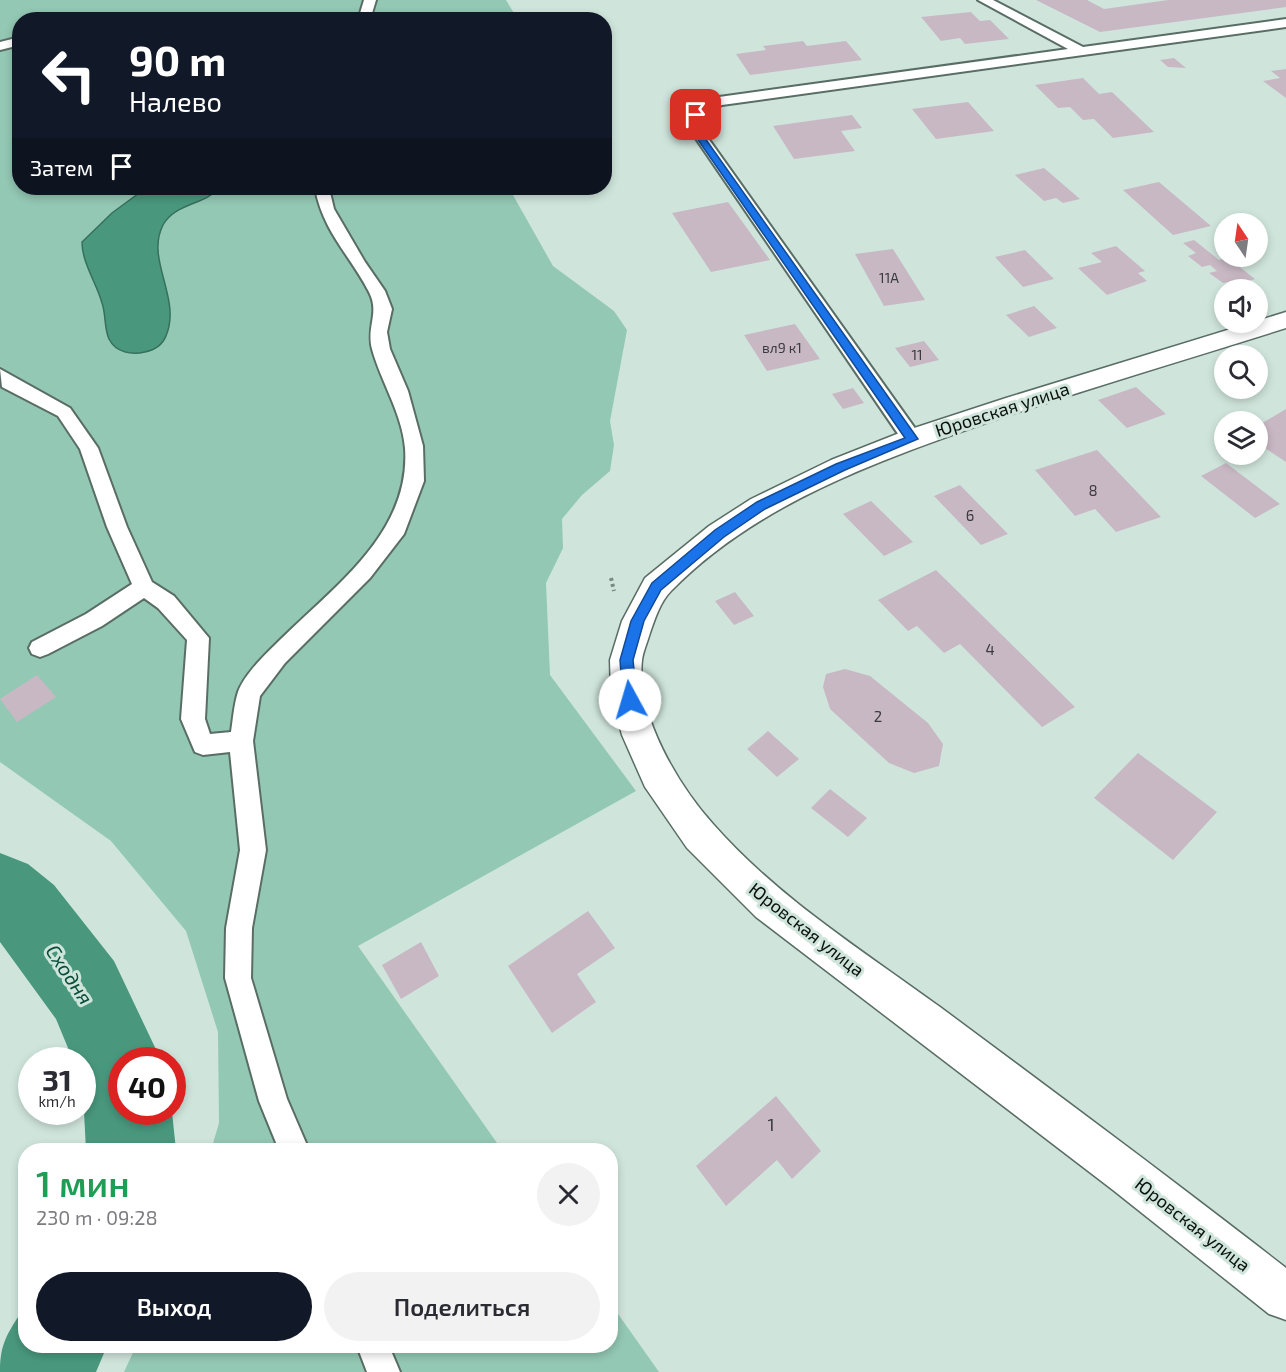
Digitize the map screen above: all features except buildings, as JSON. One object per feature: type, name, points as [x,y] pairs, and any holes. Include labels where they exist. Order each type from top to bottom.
[{"type":"street","name":"Юровская улица","points":[[1286,320],[1015,404],[912,439],[841,467],[761,506],[719,534],[656,586],[638,621],[626,660],[628,692],[639,735],[657,776],[700,836],[769,904],[1120,1167],[1286,1297]]},
{"type":"lane","points":[[984,0],[1081,51]]},
{"type":"lane","points":[[912,439],[698,134],[693,124],[696,115],[704,106],[719,101],[1286,23]]},
{"type":"lane","points":[[291,1143],[273,1101],[238,978],[239,928],[253,850],[240,741],[249,693],[277,657],[363,572],[397,529],[414,482],[414,446],[399,391],[381,349],[378,332],[384,309],[376,291],[326,209],[323,195]]},
{"type":"lane","points":[[0,375],[8,383],[64,412],[89,448],[117,527],[144,588],[166,602],[198,639],[193,719],[202,745],[240,741]]},
{"type":"lane","points":[[39,648],[94,620],[144,588]]},
{"type":"lane","points":[[376,1353],[384,1372]]},
{"type":"shaded area","points":[[0,0],[506,0],[513,12],[12,12],[12,195],[513,195],[553,266],[614,311],[627,330],[610,421],[614,445],[610,471],[582,495],[562,519],[563,548],[546,583],[550,675],[636,791],[358,946],[497,1143],[213,1143],[219,1123],[218,1032],[186,931],[111,841],[0,762]]},
{"type":"shaded area","points":[[136,195],[211,195],[175,212],[163,225],[158,252],[170,308],[170,322],[166,336],[158,347],[145,352],[130,353],[112,344],[106,330],[100,296],[84,258],[82,242],[112,213]]},
{"type":"shaded area","points":[[618,1314],[659,1372],[124,1372],[133,1353],[618,1353]]},
{"type":"waterway","name":"Сходня","points":[[0,890],[26,912],[85,990],[111,1047]]},
{"type":"waterway","name":"Сходня","points":[[129,1125],[130,1143]]},
{"type":"waterway","name":"Сходня","points":[[41,1372],[53,1353]]},
{"type":"route","points":[[630,700],[626,660],[638,621],[656,586],[719,534],[761,506],[841,467],[912,439],[698,134],[693,124],[696,115]]}]
